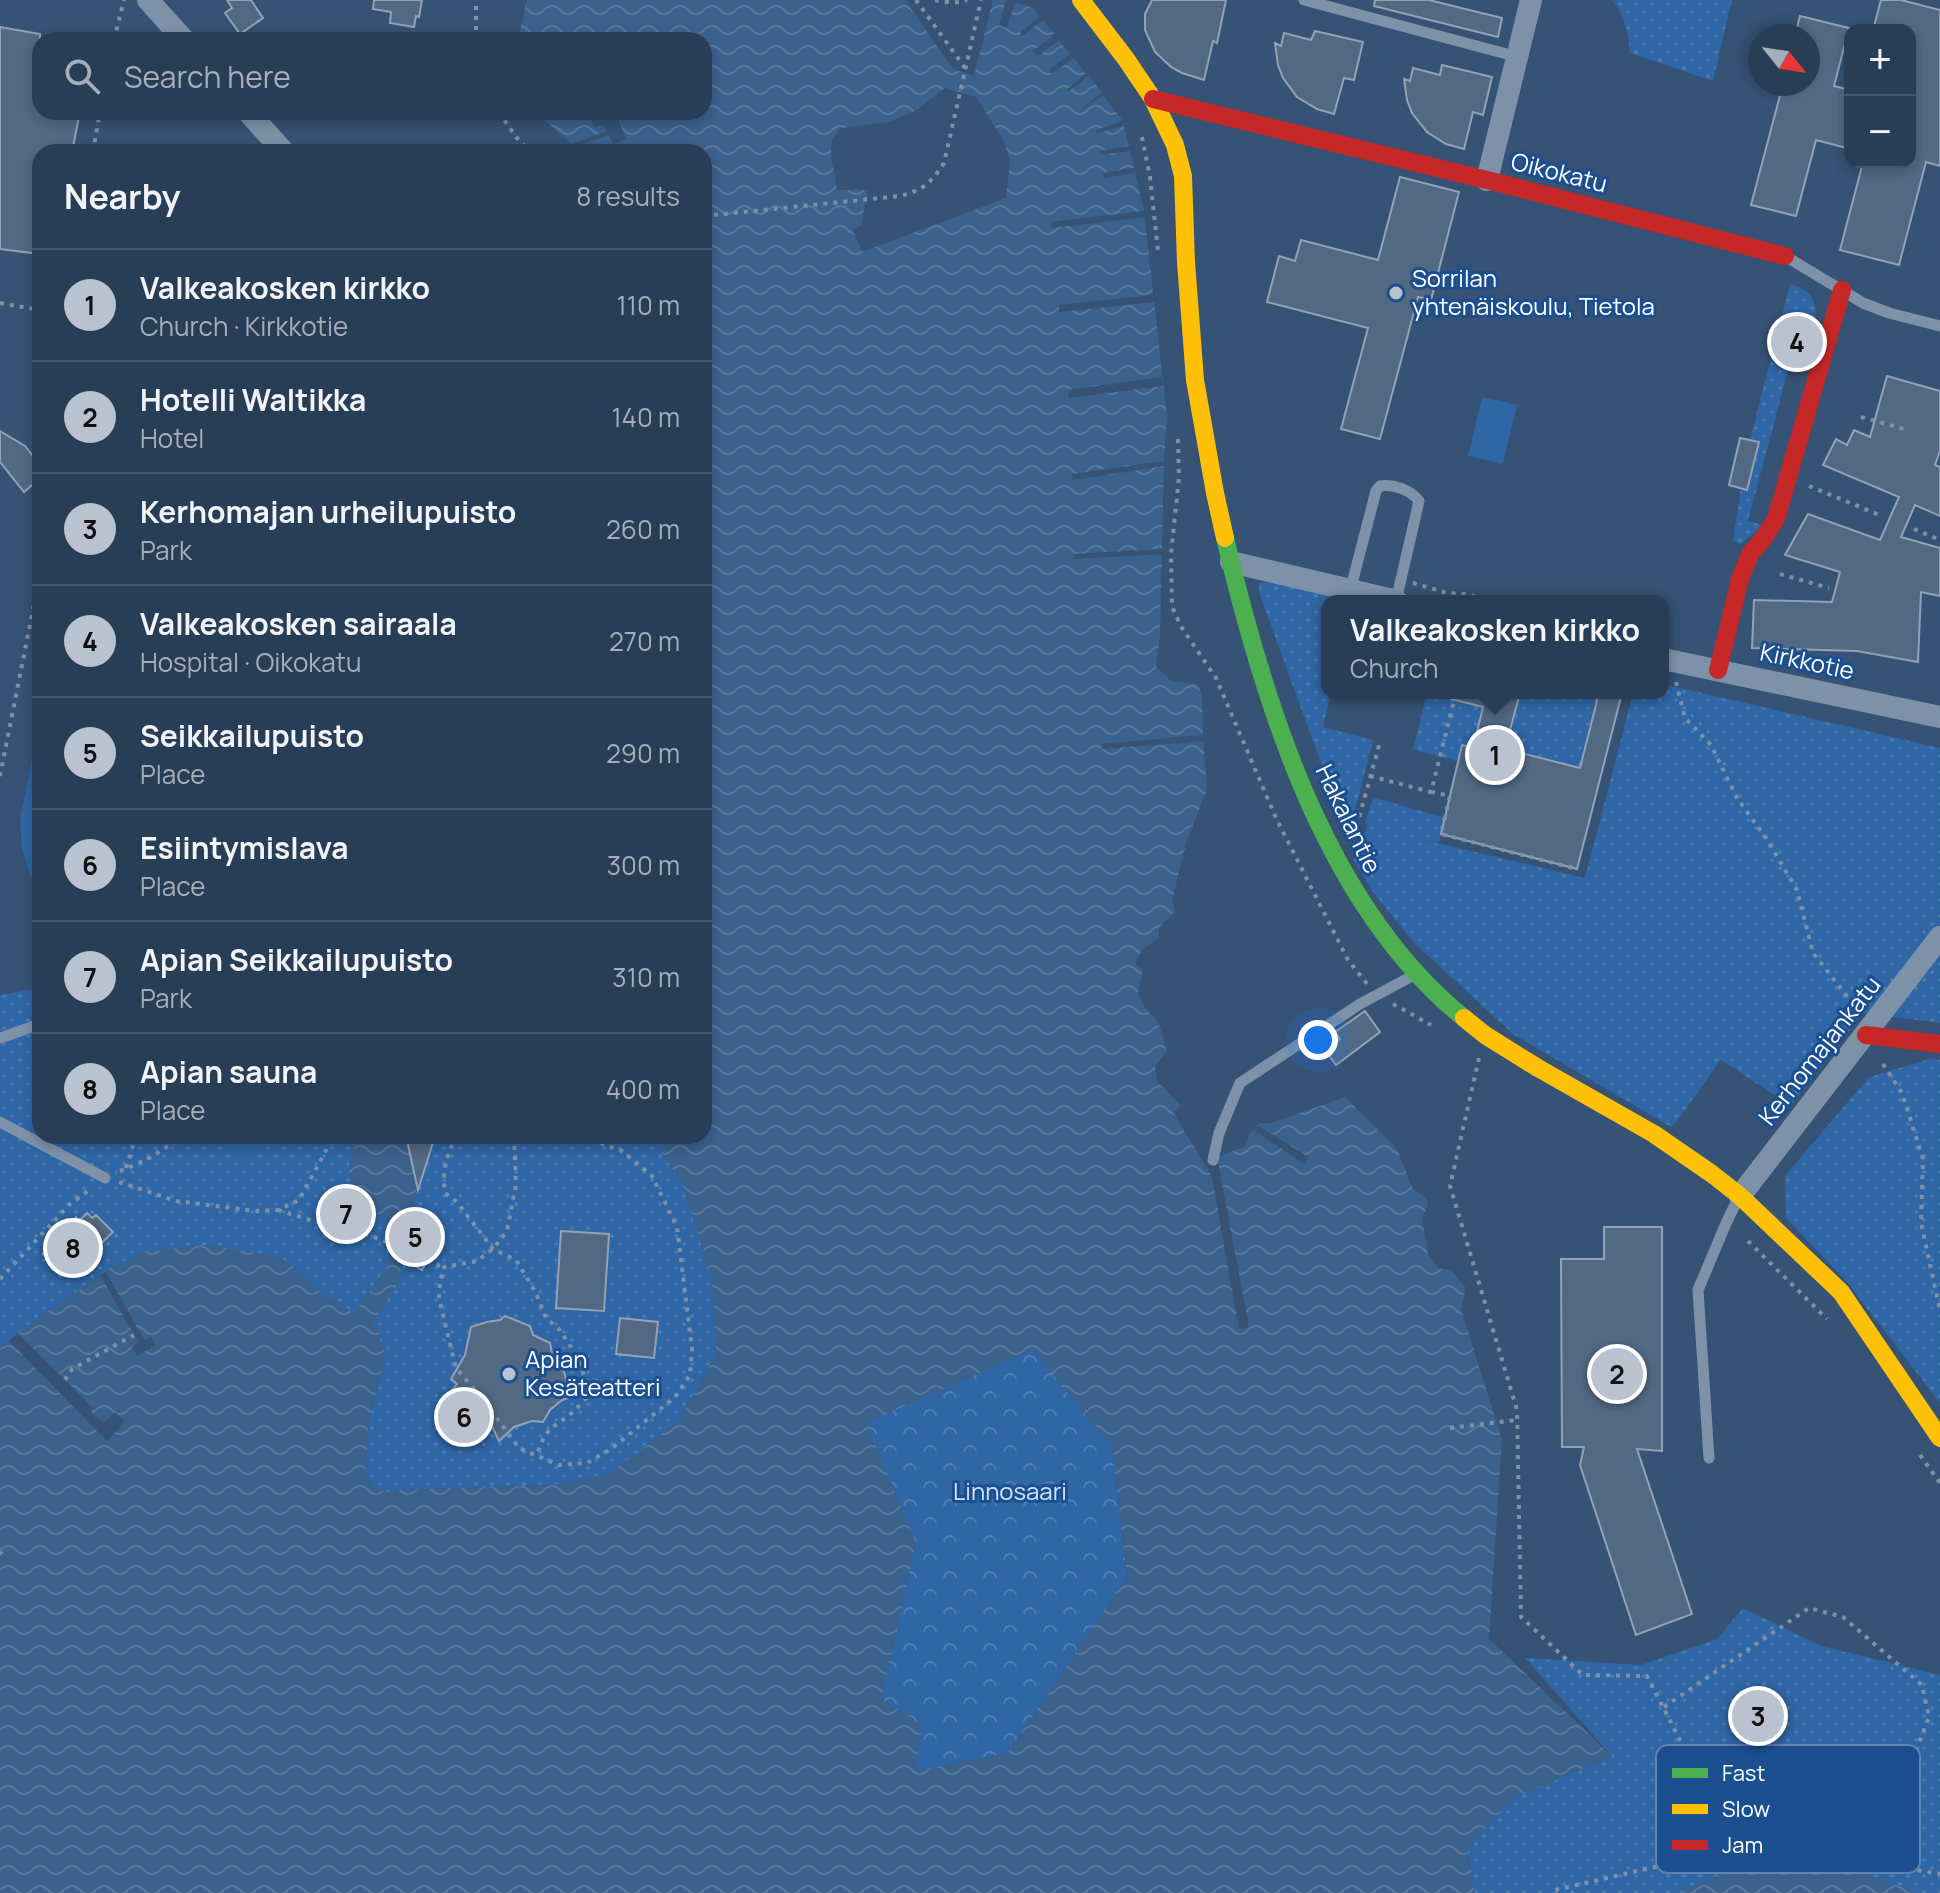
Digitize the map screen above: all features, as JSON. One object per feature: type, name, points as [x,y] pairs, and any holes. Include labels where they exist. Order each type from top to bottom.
[{"type":"street","points":[[148,0],[177,32]]},
{"type":"street","name":"Hakalantie","points":[[1081,0],[1153,99],[1175,145],[1183,176],[1195,380],[1231,562],[1267,692],[1306,797],[1363,902],[1417,974],[1449,1006],[1485,1035],[1654,1134],[1740,1196],[1841,1292],[1940,1438]]},
{"type":"street","points":[[1487,180],[1529,1]]},
{"type":"street","name":"Oikokatu","points":[[1153,99],[1785,256]]},
{"type":"street","points":[[255,120],[277,144]]},
{"type":"street","points":[[1718,670],[1740,579],[1750,554],[1776,519],[1842,290]]},
{"type":"street","points":[[1231,562],[1350,591],[1398,594]]},
{"type":"street","name":"Kirkkotie","points":[[1669,661],[1940,717]]},
{"type":"street","name":"Kerhomajankatu","points":[[1740,1196],[1940,937]]},
{"type":"street","points":[[1866,1035],[1940,1044]]},
{"type":"lane","points":[[1304,0],[1518,57]]},
{"type":"lane","name":"Oikokatu","points":[[1785,256],[1863,303],[1940,326]]},
{"type":"lane","points":[[1350,591],[1376,491],[1386,485],[1408,491],[1419,501],[1398,594]]},
{"type":"lane","points":[[1213,1160],[1219,1133],[1240,1083],[1376,995],[1417,974]]},
{"type":"lane","points":[[0,1038],[32,1027]]},
{"type":"lane","points":[[0,1122],[32,1139]]},
{"type":"lane","points":[[41,1144],[105,1178]]},
{"type":"lane","points":[[1709,1458],[1698,1290],[1740,1196]]},
{"type":"path","points":[[116,32],[124,0]]},
{"type":"path","points":[[476,0],[476,32]]},
{"type":"path","points":[[916,0],[965,68]]},
{"type":"path","points":[[935,0],[967,0]]},
{"type":"path","points":[[712,215],[900,196],[917,191],[934,179],[944,163],[981,0]]},
{"type":"path","points":[[94,144],[99,120]]},
{"type":"path","points":[[504,120],[523,144]]},
{"type":"path","points":[[1140,124],[1150,177],[1159,265]]},
{"type":"path","points":[[0,303],[32,309]]},
{"type":"path","points":[[1861,417],[1904,429]]},
{"type":"path","points":[[1177,433],[1179,477],[1171,554],[1172,607],[1182,628],[1216,678],[1276,818],[1348,960],[1376,995],[1432,1026]]},
{"type":"path","points":[[1788,477],[1882,516]]},
{"type":"path","points":[[1914,529],[1940,540]]},
{"type":"path","points":[[1780,574],[1829,588]]},
{"type":"path","points":[[1398,594],[1469,595]]},
{"type":"path","points":[[0,776],[32,614]]},
{"type":"path","points":[[1669,669],[1685,718],[1711,745],[1737,798],[1766,838],[1797,890],[1813,953],[1846,995],[1866,1035],[1902,1093],[1923,1159],[1921,1223],[1940,1310]]},
{"type":"path","points":[[1431,792],[1454,699]]},
{"type":"path","points":[[1354,835],[1380,742]]},
{"type":"path","points":[[1370,776],[1450,796],[1441,834],[1577,869]]},
{"type":"path","points":[[1480,1056],[1450,1186],[1517,1410],[1521,1617],[1583,1675],[1647,1676],[1683,1745]]},
{"type":"path","points":[[126,1169],[134,1144]]},
{"type":"path","points":[[0,1279],[70,1204],[105,1178],[146,1160],[171,1144]]},
{"type":"path","points":[[278,1210],[299,1200],[330,1144]]},
{"type":"path","points":[[452,1144],[443,1174],[445,1193],[457,1202],[493,1249],[516,1260],[536,1293],[546,1318],[559,1329],[575,1353],[591,1393],[549,1428],[537,1456]]},
{"type":"path","points":[[427,1261],[444,1267],[477,1261],[493,1249],[507,1231],[516,1184],[514,1144]]},
{"type":"path","points":[[444,1267],[439,1299],[456,1368],[519,1448],[559,1465],[587,1463],[611,1449],[675,1397],[690,1375],[692,1349],[677,1227],[652,1176],[622,1151],[603,1144]]},
{"type":"path","points":[[105,1178],[176,1201],[256,1211],[278,1210],[323,1224],[345,1226],[408,1250]]},
{"type":"path","points":[[1727,1221],[1830,1322]]},
{"type":"path","points":[[65,1380],[72,1369],[134,1335]]},
{"type":"path","points":[[1450,1428],[1517,1420]]},
{"type":"path","points":[[1913,1445],[1940,1483]]},
{"type":"path","points":[[1664,1707],[1809,1608],[1843,1617],[1922,1685],[1929,1717],[1918,1745]]},
{"type":"path","points":[[1552,1893],[1656,1867]]},
{"type":"path","points":[[1920,1871],[1940,1874]]},
{"type":"green space","points":[[1611,0],[1732,0],[1713,81],[1630,53],[1623,18]]},
{"type":"green space","points":[[1790,284],[1812,298],[1816,313],[1814,330],[1812,340],[1797,337],[1748,521],[1763,525],[1741,544],[1733,540],[1741,488],[1748,489],[1759,443],[1750,440]]},
{"type":"green space","points":[[1482,397],[1517,405],[1503,464],[1468,456]]},
{"type":"green space","points":[[1272,582],[1323,595],[1321,699],[1330,699],[1323,727],[1373,740],[1348,838],[1259,592],[1259,583]]},
{"type":"green space","points":[[1669,685],[1940,748],[1940,1023],[1863,1013],[1791,1106],[1721,1060],[1671,1127],[1513,1034],[1414,943],[1373,892],[1353,859],[1368,825],[1365,823],[1373,797],[1445,818],[1439,842],[1425,840],[1585,878],[1631,699],[1669,699]]},
{"type":"green space","points":[[1426,699],[1465,699],[1464,702],[1483,707],[1473,748],[1462,746],[1458,761],[1413,750]]},
{"type":"green space","points":[[1518,699],[1597,699],[1580,768],[1505,749]]},
{"type":"green space","points":[[32,759],[32,878],[22,849],[20,821]]},
{"type":"green space","points":[[32,989],[32,1144],[656,1144],[682,1183],[712,1279],[716,1354],[678,1422],[609,1474],[553,1485],[376,1490],[365,1476],[369,1418],[385,1350],[379,1339],[380,1332],[343,1305],[326,1297],[281,1257],[144,1252],[100,1275],[0,1349],[0,995]]},
{"type":"green space","points":[[1933,1058],[1940,1060],[1940,1403],[1847,1282],[1786,1218],[1785,1176],[1869,1077]]},
{"type":"green space","points":[[226,1144],[268,1144],[247,1165]]},
{"type":"green space","name":"Linnosaari","points":[[1032,1349],[1112,1446],[1127,1577],[1008,1753],[916,1771],[880,1699],[916,1543],[865,1423]]},
{"type":"green space","points":[[1743,1608],[1821,1646],[1940,1675],[1940,1893],[1475,1893],[1467,1849],[1514,1798],[1612,1756],[1525,1658],[1641,1665],[1717,1639]]},
{"type":"water","points":[[527,0],[905,0],[953,69],[974,76],[993,0],[1024,0],[1036,7],[1122,114],[1144,211],[1167,416],[1160,636],[1156,666],[1171,681],[1197,684],[1202,694],[1207,790],[1186,843],[1172,901],[1175,911],[1159,928],[1159,938],[1143,949],[1135,963],[1143,970],[1138,993],[1159,1024],[1167,1052],[1155,1066],[1157,1081],[1181,1106],[1173,1112],[1212,1177],[1220,1179],[1217,1157],[1246,1146],[1249,1135],[1259,1123],[1271,1123],[1345,1097],[1397,1149],[1412,1187],[1426,1199],[1428,1205],[1422,1218],[1428,1254],[1438,1268],[1451,1270],[1466,1288],[1461,1309],[1502,1440],[1489,1639],[1612,1756],[1514,1798],[1467,1849],[1475,1893],[0,1893],[0,1349],[28,1325],[114,1266],[144,1252],[207,1245],[281,1257],[326,1297],[354,1314],[397,1248],[399,1231],[357,1204],[349,1169],[352,1154],[356,1144],[408,1144],[417,1189],[408,1230],[410,1244],[400,1266],[401,1279],[371,1325],[380,1332],[379,1339],[385,1350],[369,1418],[365,1476],[376,1490],[553,1485],[609,1474],[678,1422],[716,1354],[712,1279],[682,1183],[656,1144],[712,1144],[712,144],[572,144],[544,120],[712,120],[712,32],[520,32]],"holes":[[[945,88],[976,97],[1005,143],[1010,161],[1006,198],[862,252],[853,230],[861,226],[868,190],[837,190],[831,156],[832,139],[841,128],[889,122],[917,110]],[[1032,1350],[1112,1446],[1127,1576],[1008,1753],[916,1771],[922,1725],[881,1699],[916,1543],[866,1423]]]},
{"type":"water","points":[[1724,1873],[1864,1873],[1917,1893],[1677,1893]]},
{"type":"pier","points":[[1006,0],[1031,0],[1038,4],[1126,116],[1142,182],[1138,183],[1135,173],[1104,178],[1103,173],[1134,168],[1130,151],[1101,155],[1100,151],[1129,146],[1124,126],[1097,133],[1096,130],[1123,121],[1103,95],[1081,109],[1102,93],[1089,75],[1068,92],[1066,90],[1086,74],[1074,58],[1052,74],[1049,70],[1070,54],[1059,40],[1037,56],[1033,51],[1055,34],[1043,20],[1022,36],[1020,32],[1040,17],[1033,8],[1015,2],[1007,28],[999,25]]},
{"type":"pier","points":[[591,120],[618,120],[626,139],[613,144],[609,135],[584,144],[572,144],[606,131],[603,125],[594,128]]},
{"type":"pier","points":[[1144,211],[1145,217],[1052,228],[1051,222]]},
{"type":"pier","points":[[1153,295],[1154,302],[1059,312],[1059,305]]},
{"type":"pier","points":[[1162,377],[1163,386],[1069,398],[1068,390]]},
{"type":"pier","points":[[1164,461],[1165,466],[1073,480],[1072,474]]},
{"type":"pier","points":[[1162,549],[1163,554],[1074,559],[1074,554]]},
{"type":"pier","points":[[1203,735],[1203,741],[1102,749],[1101,744]]},
{"type":"pier","points":[[1258,1125],[1308,1157],[1304,1164],[1254,1130]]},
{"type":"pier","points":[[1217,1157],[1249,1327],[1239,1329],[1210,1166],[1216,1174],[1214,1160]]},
{"type":"pier","points":[[106,1272],[144,1340],[151,1337],[156,1345],[137,1356],[132,1347],[139,1343],[100,1275]]},
{"type":"pier","points":[[18,1333],[93,1408],[90,1411],[103,1423],[115,1412],[125,1422],[107,1441],[9,1341]]},
{"type":"building","points":[[227,0],[251,0],[263,18],[239,32],[225,13],[232,8]]},
{"type":"building","points":[[374,0],[422,0],[414,27],[390,23],[391,12],[373,9]]},
{"type":"building","points":[[1152,0],[1226,0],[1217,43],[1213,41],[1204,80],[1171,67],[1155,52],[1145,30],[1145,14]]},
{"type":"building","points":[[1375,0],[1429,0],[1502,18],[1498,37],[1374,6]]},
{"type":"building","points":[[1881,0],[1901,0],[1940,10],[1940,166],[1926,162],[1899,265],[1840,250],[1861,168],[1916,168],[1916,24],[1875,24]]},
{"type":"building","points":[[1800,16],[1844,27],[1844,47],[1834,86],[1844,88],[1844,147],[1816,140],[1796,216],[1751,205],[1780,96],[1820,96],[1820,24],[1798,24]]},
{"type":"building","points":[[0,27],[32,33],[32,120],[78,120],[74,144],[32,144],[32,253],[0,249]]},
{"type":"building","points":[[1315,31],[1363,42],[1354,80],[1344,78],[1334,114],[1317,109],[1297,97],[1278,65],[1275,43],[1281,46],[1284,33],[1311,40]]},
{"type":"building","points":[[1442,65],[1492,77],[1483,115],[1473,112],[1464,149],[1446,144],[1427,132],[1412,113],[1407,100],[1404,79],[1410,81],[1413,68],[1440,75]]},
{"type":"building","points":[[1400,177],[1459,192],[1431,300],[1418,297],[1380,439],[1341,429],[1368,328],[1267,302],[1279,256],[1295,261],[1301,240],[1378,260]]},
{"type":"building","points":[[1887,376],[1940,391],[1940,451],[1935,465],[1940,467],[1940,516],[1915,505],[1901,537],[1940,548],[1940,596],[1921,592],[1918,662],[1857,651],[1752,648],[1754,600],[1832,602],[1840,572],[1785,555],[1808,514],[1880,540],[1899,497],[1823,465],[1836,439],[1847,445],[1854,430],[1870,437]]},
{"type":"building","points":[[0,431],[25,446],[32,455],[32,485],[24,492],[0,462]]},
{"type":"building","points":[[1740,438],[1759,442],[1747,490],[1729,485]]},
{"type":"building","points":[[1451,699],[1518,699],[1505,749],[1580,768],[1597,699],[1620,699],[1577,869],[1441,834],[1462,745],[1473,748],[1483,707]]},
{"type":"building","points":[[1365,1011],[1380,1032],[1336,1065],[1325,1050],[1340,1039],[1335,1032]]},
{"type":"building","points":[[408,1144],[432,1144],[418,1190]]},
{"type":"building","points":[[87,1213],[92,1218],[96,1215],[113,1232],[83,1261],[78,1256],[62,1273],[43,1254],[76,1217],[79,1221]]},
{"type":"building","points":[[1604,1227],[1662,1227],[1662,1451],[1637,1449],[1692,1614],[1636,1635],[1580,1465],[1584,1447],[1562,1447],[1561,1259],[1604,1259]]},
{"type":"building","points":[[561,1231],[609,1234],[604,1311],[556,1308]]},
{"type":"building","points":[[413,1238],[433,1250],[422,1270],[404,1259]]},
{"type":"building","name":"Apian Kesäteatteri","points":[[505,1316],[530,1326],[533,1335],[550,1343],[552,1354],[563,1368],[567,1383],[578,1395],[562,1400],[550,1410],[543,1422],[532,1421],[514,1427],[499,1441],[491,1424],[464,1437],[437,1409],[457,1384],[451,1379],[465,1355],[471,1327]]},
{"type":"building","points":[[620,1318],[658,1322],[654,1358],[616,1354]]},
{"type":"traffic: fast","points":[[1225,538],[1259,667],[1307,799],[1338,861],[1374,920],[1416,972],[1464,1018]]},
{"type":"traffic: slow","points":[[1081,0],[1153,99],[1175,145],[1183,176],[1195,380],[1225,538]]},
{"type":"traffic: slow","points":[[1464,1018],[1538,1068],[1654,1134],[1740,1196],[1841,1292],[1940,1438]]},
{"type":"traffic: jam","points":[[1153,99],[1785,256]]},
{"type":"traffic: jam","points":[[1718,670],[1740,579],[1750,554],[1776,519],[1842,290]]},
{"type":"traffic: jam","points":[[1866,1035],[1940,1044]]},
{"type":"place","name":"Sorrilan yhtenäiskoulu, Tietola","points":[[1396,293]]},
{"type":"place","name":"Valkeakosken sairaala","points":[[1797,342]]},
{"type":"place","name":"Valkeakosken kirkko","points":[[1495,755]]},
{"type":"place","name":"Apian Seikkailupuisto","points":[[346,1214]]},
{"type":"place","name":"Seikkailupuisto","points":[[415,1237]]},
{"type":"place","name":"Apian sauna","points":[[73,1248]]},
{"type":"place","name":"Apian Kesäteatteri","points":[[509,1374]]},
{"type":"place","name":"Hotelli Waltikka","points":[[1617,1374]]},
{"type":"place","name":"Esiintymislava","points":[[464,1417]]},
{"type":"place","name":"Kerhomajan urheilupuisto","points":[[1758,1716]]}]
